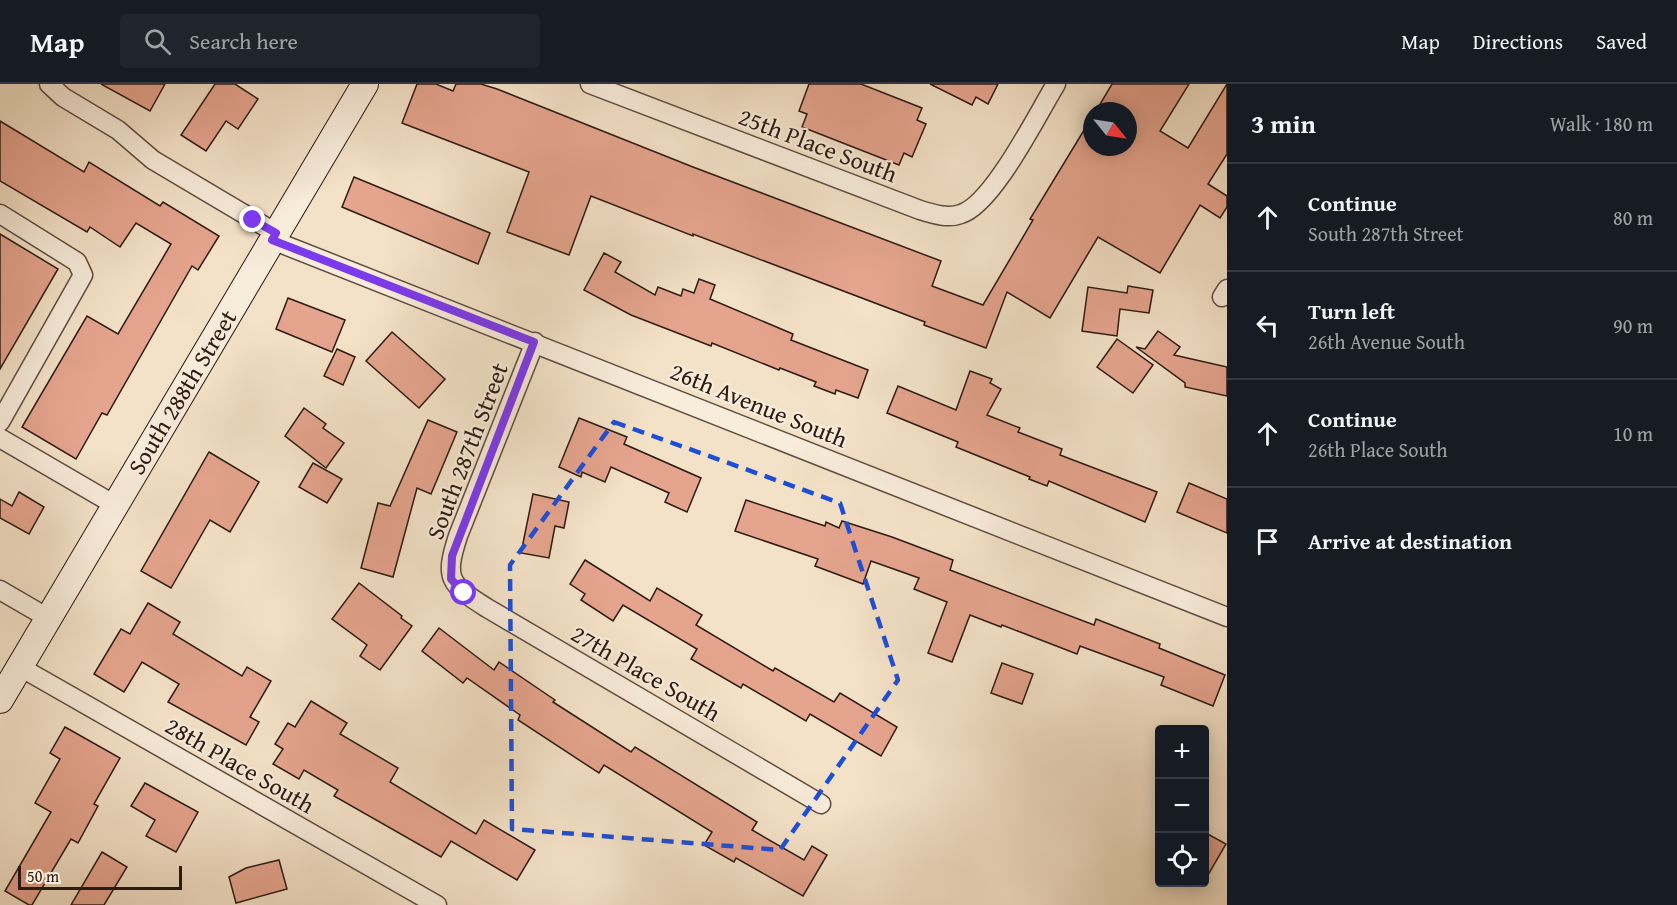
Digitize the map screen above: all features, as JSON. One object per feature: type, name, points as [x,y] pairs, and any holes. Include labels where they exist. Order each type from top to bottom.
[{"type":"main road","name":"South 288th Street","points":[[0,700],[365,84]]},
{"type":"street","name":"26th Avenue South","points":[[49,84],[63,98],[118,130],[153,160],[274,236],[534,342],[1227,617]]},
{"type":"street","name":"25th Place South","points":[[590,84],[920,210],[948,216],[963,214],[979,202],[995,183],[1056,84]]},
{"type":"street","points":[[0,214],[66,254],[76,262],[83,275],[0,422]]},
{"type":"street","name":"South 287th Street","points":[[451,579],[449,565],[458,536],[534,342]]},
{"type":"street","points":[[0,438],[115,505]]},
{"type":"street","name":"27th Place South","points":[[451,579],[464,593],[487,608],[821,804]]},
{"type":"street","points":[[0,590],[48,618]]},
{"type":"street","name":"28th Place South","points":[[20,667],[437,905]]},
{"type":"highlighted area","points":[[614,422],[840,503],[898,680],[780,850],[512,829],[510,565]]},
{"type":"building","points":[[101,84],[165,84],[150,111]]},
{"type":"building","points":[[215,84],[235,84],[258,99],[238,129],[226,121],[206,151],[181,135]]},
{"type":"building","points":[[417,84],[436,84],[453,91],[456,84],[481,84],[497,89],[693,167],[941,261],[932,286],[983,305],[1033,220],[1030,219],[1083,132],[1083,156],[1137,156],[1137,102],[1101,102],[1112,84],[1189,84],[1160,131],[1188,148],[1227,84],[1227,154],[1208,184],[1227,196],[1227,207],[1220,218],[1200,205],[1160,273],[1098,237],[1050,318],[1007,292],[986,348],[924,325],[925,322],[591,196],[569,255],[507,232],[529,172],[402,123]]},
{"type":"building","points":[[809,84],[861,84],[922,108],[917,120],[926,124],[912,157],[904,153],[899,165],[802,127],[807,114],[799,111]]},
{"type":"building","points":[[930,84],[998,84],[988,104],[976,97],[972,105]]},
{"type":"building","points":[[0,121],[84,172],[89,162],[160,206],[163,202],[219,236],[198,270],[192,266],[107,415],[102,413],[76,459],[22,427],[87,316],[118,334],[171,244],[136,223],[120,247],[90,227],[87,232],[0,181]]},
{"type":"building","points":[[354,177],[490,233],[478,264],[342,207]]},
{"type":"building","points":[[0,234],[58,269],[0,369]]},
{"type":"building","points":[[604,253],[621,262],[615,272],[655,295],[658,287],[681,296],[683,289],[694,293],[699,279],[715,285],[710,299],[793,334],[791,340],[868,370],[858,398],[836,390],[835,394],[814,386],[816,382],[780,368],[779,370],[712,343],[711,346],[631,315],[584,290]]},
{"type":"building","points":[[1128,286],[1153,290],[1149,313],[1120,309],[1117,336],[1082,331],[1088,287],[1127,293]]},
{"type":"building","points":[[288,298],[345,320],[332,352],[276,329]]},
{"type":"building","points":[[1158,331],[1180,347],[1174,355],[1227,367],[1227,396],[1185,387],[1185,383],[1136,347],[1145,349]]},
{"type":"building","points":[[392,332],[445,379],[419,408],[366,361]]},
{"type":"building","points":[[1117,339],[1153,365],[1133,393],[1097,367]]},
{"type":"building","points":[[337,349],[355,357],[343,385],[324,376]]},
{"type":"building","points":[[970,371],[992,379],[990,383],[1001,389],[987,415],[1020,428],[1018,432],[1062,449],[1060,455],[1157,492],[1145,522],[1049,481],[1047,486],[1029,479],[1030,477],[956,447],[958,442],[887,413],[898,386],[956,410]]},
{"type":"building","points":[[304,408],[326,424],[323,428],[344,443],[326,468],[285,436]]},
{"type":"building","points":[[579,418],[627,437],[624,444],[701,478],[687,512],[665,502],[669,493],[611,467],[605,482],[582,472],[581,477],[559,467]]},
{"type":"building","points":[[428,420],[457,432],[431,494],[417,488],[393,577],[361,568],[378,503],[390,506]]},
{"type":"building","points":[[209,452],[259,482],[230,532],[210,520],[171,588],[141,571]]},
{"type":"building","points":[[313,463],[342,479],[327,503],[299,487]]},
{"type":"building","points":[[1189,483],[1227,499],[1227,533],[1177,512]]},
{"type":"building","points":[[19,492],[44,507],[29,534],[0,518],[0,499],[12,506]]},
{"type":"building","points":[[533,494],[569,502],[564,528],[555,526],[549,558],[521,553]]},
{"type":"building","points":[[746,500],[825,526],[826,522],[839,528],[842,521],[892,537],[953,560],[950,570],[1094,625],[1096,619],[1160,644],[1159,648],[1225,675],[1213,706],[1161,685],[1164,677],[1080,646],[1077,654],[970,615],[952,662],[928,653],[947,602],[914,589],[919,578],[871,561],[863,584],[815,566],[818,559],[735,531]]},
{"type":"building","points":[[585,560],[650,601],[657,588],[702,615],[696,625],[773,671],[775,668],[834,702],[840,693],[897,727],[881,756],[810,714],[806,721],[743,684],[741,688],[691,659],[697,649],[623,605],[613,621],[581,600],[585,594],[570,584]]},
{"type":"building","points":[[359,583],[412,626],[380,670],[360,656],[367,645],[332,619]]},
{"type":"building","points":[[148,603],[180,622],[173,634],[242,676],[247,667],[271,681],[250,717],[259,722],[246,745],[168,702],[179,684],[142,662],[124,692],[94,674],[121,629],[130,634]]},
{"type":"building","points":[[439,628],[494,670],[499,662],[555,700],[553,702],[631,752],[635,747],[757,822],[752,830],[804,860],[812,846],[827,855],[803,896],[736,858],[734,862],[704,845],[712,832],[604,765],[599,773],[518,720],[520,715],[467,678],[463,683],[422,651]]},
{"type":"building","points":[[1002,663],[1033,674],[1022,704],[991,693]]},
{"type":"building","points":[[311,701],[347,723],[340,734],[398,768],[390,782],[476,834],[484,820],[535,850],[517,880],[451,841],[441,857],[334,796],[338,790],[304,770],[299,779],[273,764],[283,749],[275,744],[288,723],[295,727]]},
{"type":"building","points":[[65,727],[120,758],[94,804],[98,806],[78,843],[71,839],[32,905],[29,905],[5,891],[51,812],[35,803],[60,759],[50,753]]},
{"type":"building","points":[[145,783],[198,812],[176,852],[146,836],[155,820],[131,806]]},
{"type":"building","points":[[1209,835],[1226,844],[1209,873]]},
{"type":"building","points":[[102,852],[127,867],[104,905],[71,905]]},
{"type":"building","points":[[279,860],[287,889],[236,903],[229,877],[246,868]]},
{"type":"route","points":[[253,220],[276,233],[272,240],[534,342],[458,536],[449,565],[451,579],[464,593]]}]
